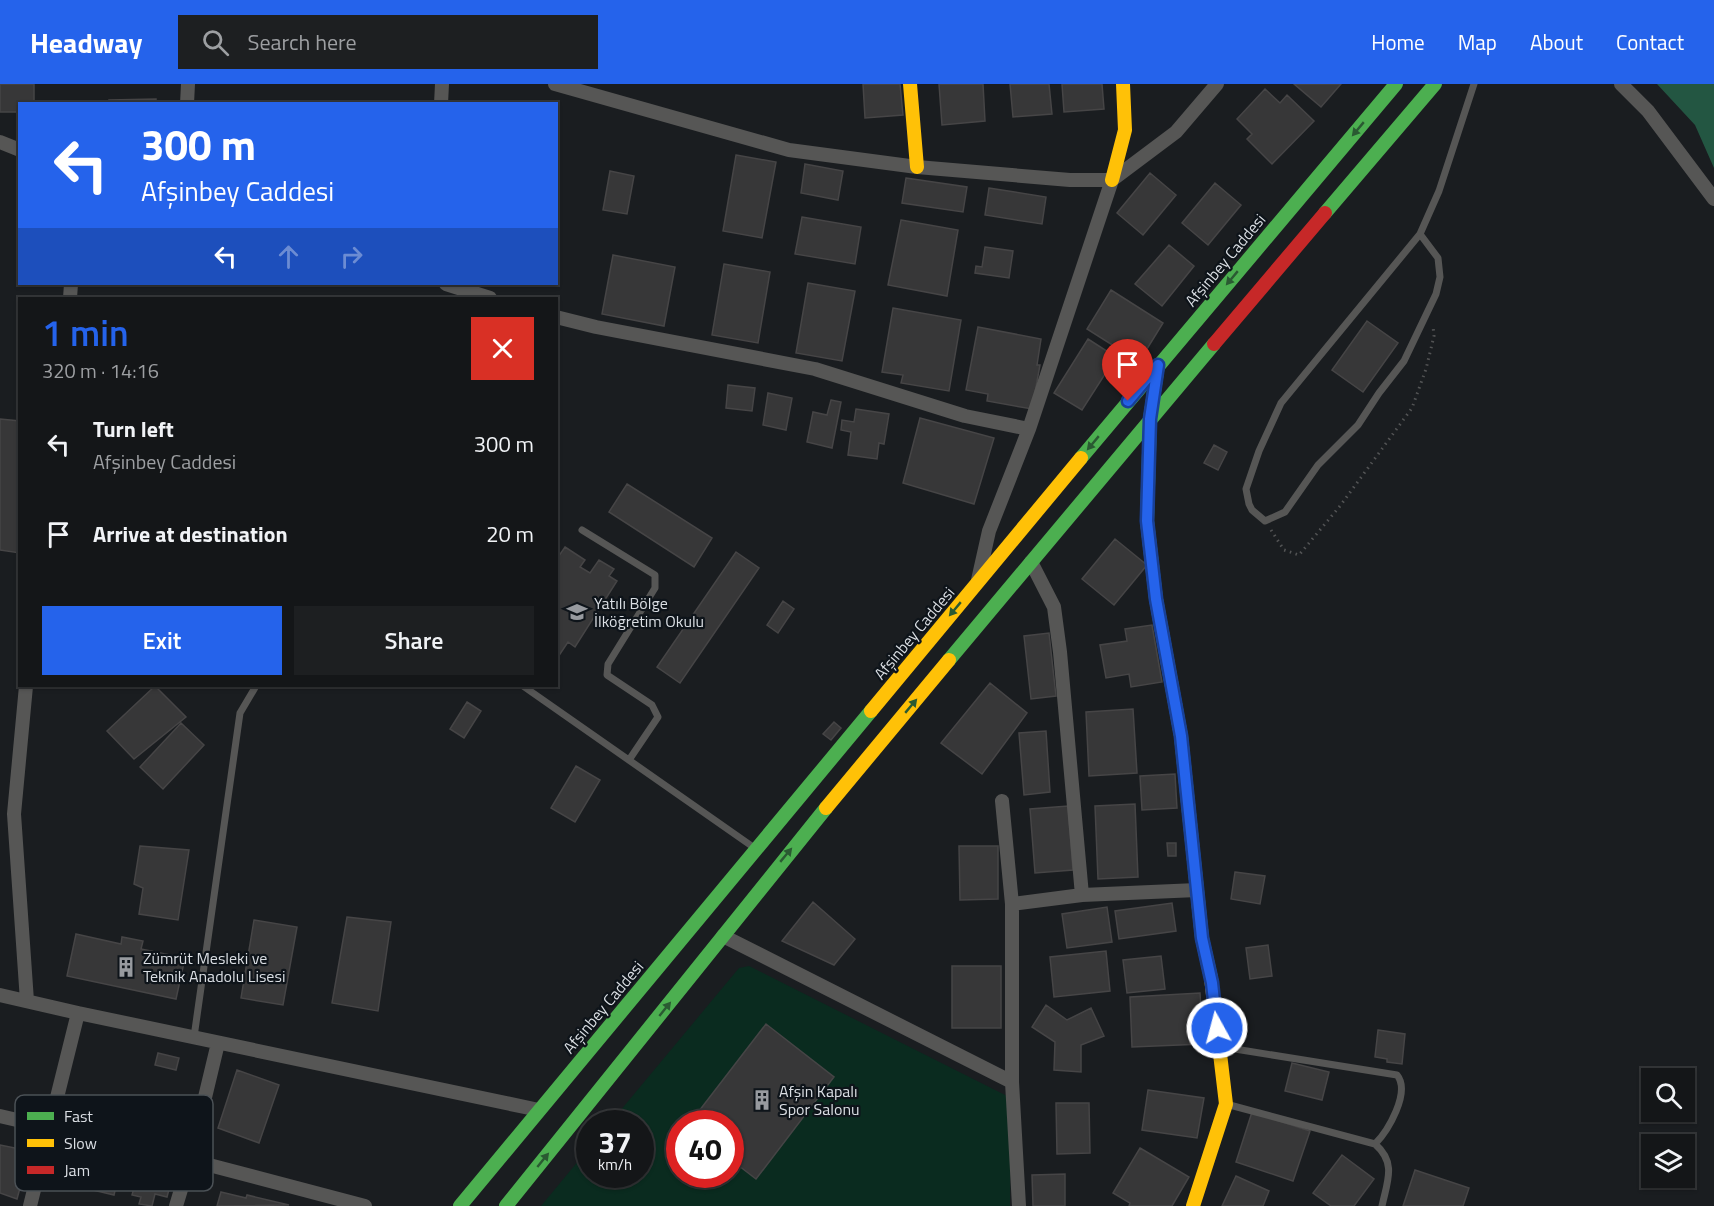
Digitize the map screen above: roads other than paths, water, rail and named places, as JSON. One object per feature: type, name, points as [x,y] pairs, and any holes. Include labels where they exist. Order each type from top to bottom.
[{"type":"main road","points":[[910,84],[917,167]]},
{"type":"main road","points":[[1112,180],[1125,130],[1123,84]]},
{"type":"main road","name":"Afşinbey Caddesi","points":[[460,1206],[1158,365],[1396,84]]},
{"type":"main road","points":[[506,1206],[779,864],[1150,419],[1435,84]]},
{"type":"main road","points":[[1158,365],[1150,419],[1147,521],[1156,599],[1181,736],[1202,938],[1212,983],[1226,1104],[1193,1206]]},
{"type":"street","points":[[187,102],[188,84]]},
{"type":"street","points":[[441,102],[442,84]]},
{"type":"street","points":[[555,84],[789,150],[917,167],[1070,180],[1112,180]]},
{"type":"street","points":[[977,583],[989,531],[1029,429],[1112,180],[1176,132],[1217,84]]},
{"type":"street","points":[[1622,84],[1648,111],[1714,199]]},
{"type":"street","points":[[0,142],[18,149]]},
{"type":"street","points":[[449,285],[487,297]]},
{"type":"street","points":[[558,318],[596,327],[815,369],[965,416],[1029,429]]},
{"type":"street","points":[[1031,562],[1054,607],[1082,895]]},
{"type":"street","points":[[26,687],[14,814],[27,1001]]},
{"type":"street","points":[[1002,801],[1012,904],[1012,1082],[1018,1206]]},
{"type":"street","points":[[1012,904],[1082,895],[1197,890]]},
{"type":"street","points":[[723,936],[1012,1082]]},
{"type":"street","points":[[0,995],[539,1110]]},
{"type":"street","points":[[58,1095],[78,1013]]},
{"type":"street","points":[[206,1095],[218,1043]]},
{"type":"street","points":[[0,1116],[15,1120]]},
{"type":"street","points":[[213,1166],[365,1206]]},
{"type":"street","points":[[30,1206],[34,1191]]},
{"type":"street","points":[[176,1206],[181,1191]]},
{"type":"lane","points":[[1420,234],[1438,258],[1440,278],[1432,304],[1404,362],[1379,393],[1358,425],[1318,465],[1285,512],[1265,520],[1252,510],[1246,489],[1259,451],[1281,404],[1420,234],[1438,191],[1474,84]]},
{"type":"lane","points":[[582,530],[655,575],[655,588],[608,663],[607,675],[652,705],[658,717],[629,760]]},
{"type":"lane","points":[[194,1037],[240,712],[255,687]]},
{"type":"lane","points":[[524,687],[756,849]]},
{"type":"lane","points":[[1220,1050],[1235,1049],[1397,1075],[1401,1085],[1397,1108],[1387,1130],[1375,1144]]},
{"type":"lane","points":[[1226,1104],[1375,1144],[1384,1154],[1390,1167],[1382,1206]]},
{"type":"place","name":"Yatılı Bölge İlköğretim Okulu","points":[[577,612]]},
{"type":"place","name":"Zümrüt Mesleki ve Teknik Anadolu Lisesi","points":[[126,967]]},
{"type":"place","name":"Afşin Kapalı Spor Salonu","points":[[762,1100]]}]
